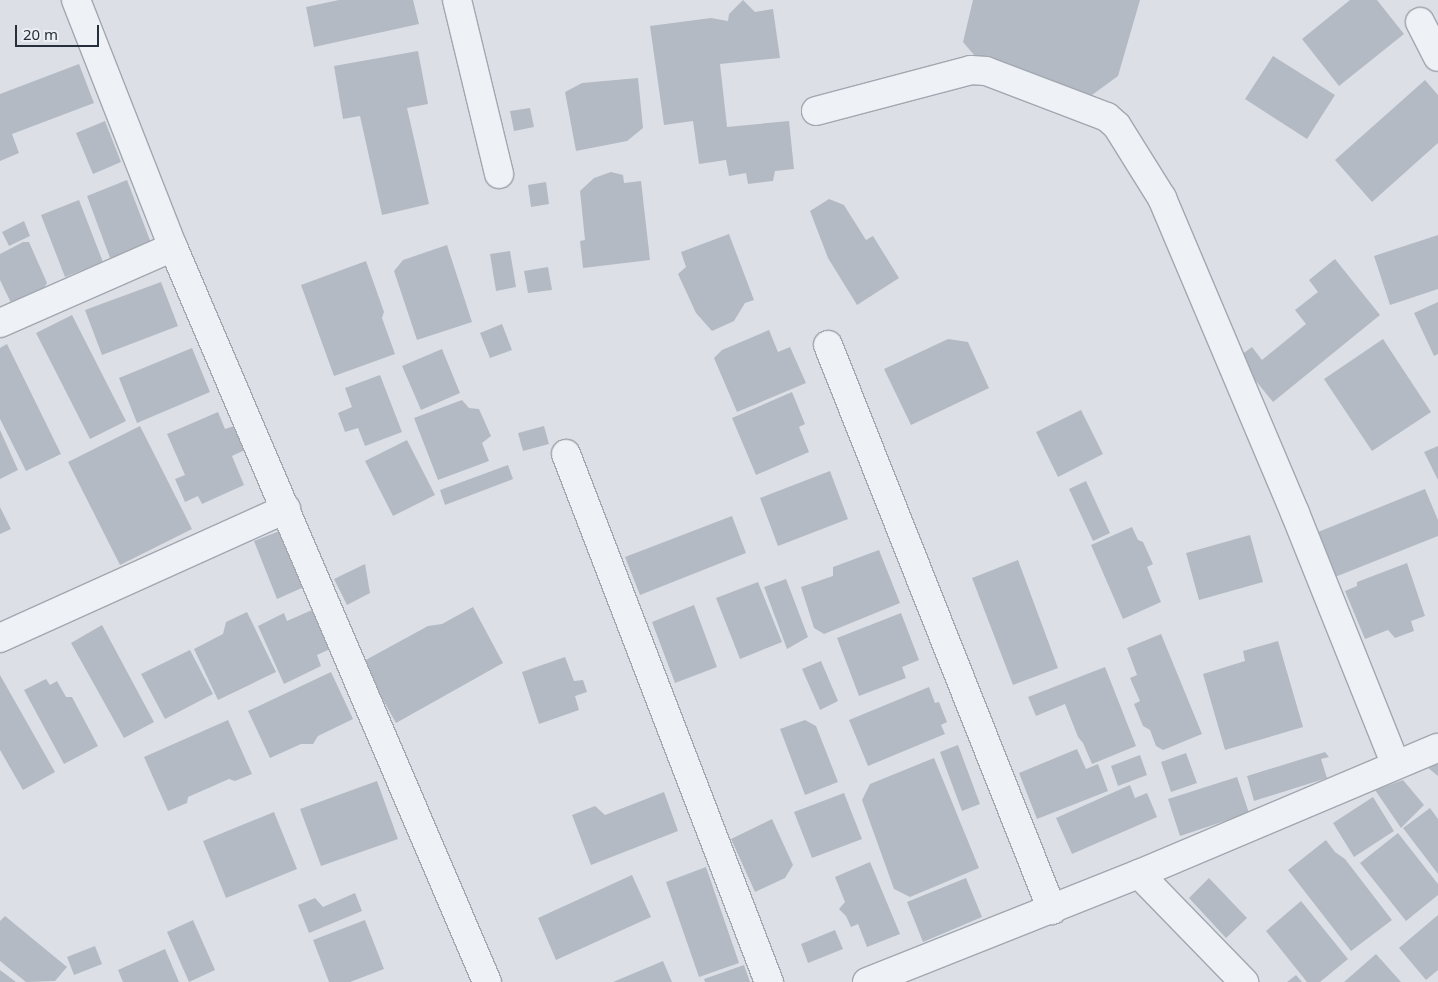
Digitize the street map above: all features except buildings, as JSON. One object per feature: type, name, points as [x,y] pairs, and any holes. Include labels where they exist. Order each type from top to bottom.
[{"type":"street","points":[[76,0],[174,246],[487,982]]},
{"type":"street","points":[[457,0],[499,174]]},
{"type":"street","points":[[1420,22],[1438,57]]},
{"type":"street","points":[[816,112],[971,70],[986,70],[1107,117],[1117,126],[1162,198],[1295,513],[1396,765]]},
{"type":"street","points":[[0,323],[174,246]]},
{"type":"street","points":[[828,345],[1052,910]]},
{"type":"street","points":[[566,454],[769,982]]},
{"type":"street","points":[[0,638],[286,509]]},
{"type":"street","points":[[867,982],[1052,910],[1438,748]]},
{"type":"street","points":[[1139,874],[1244,982]]}]
